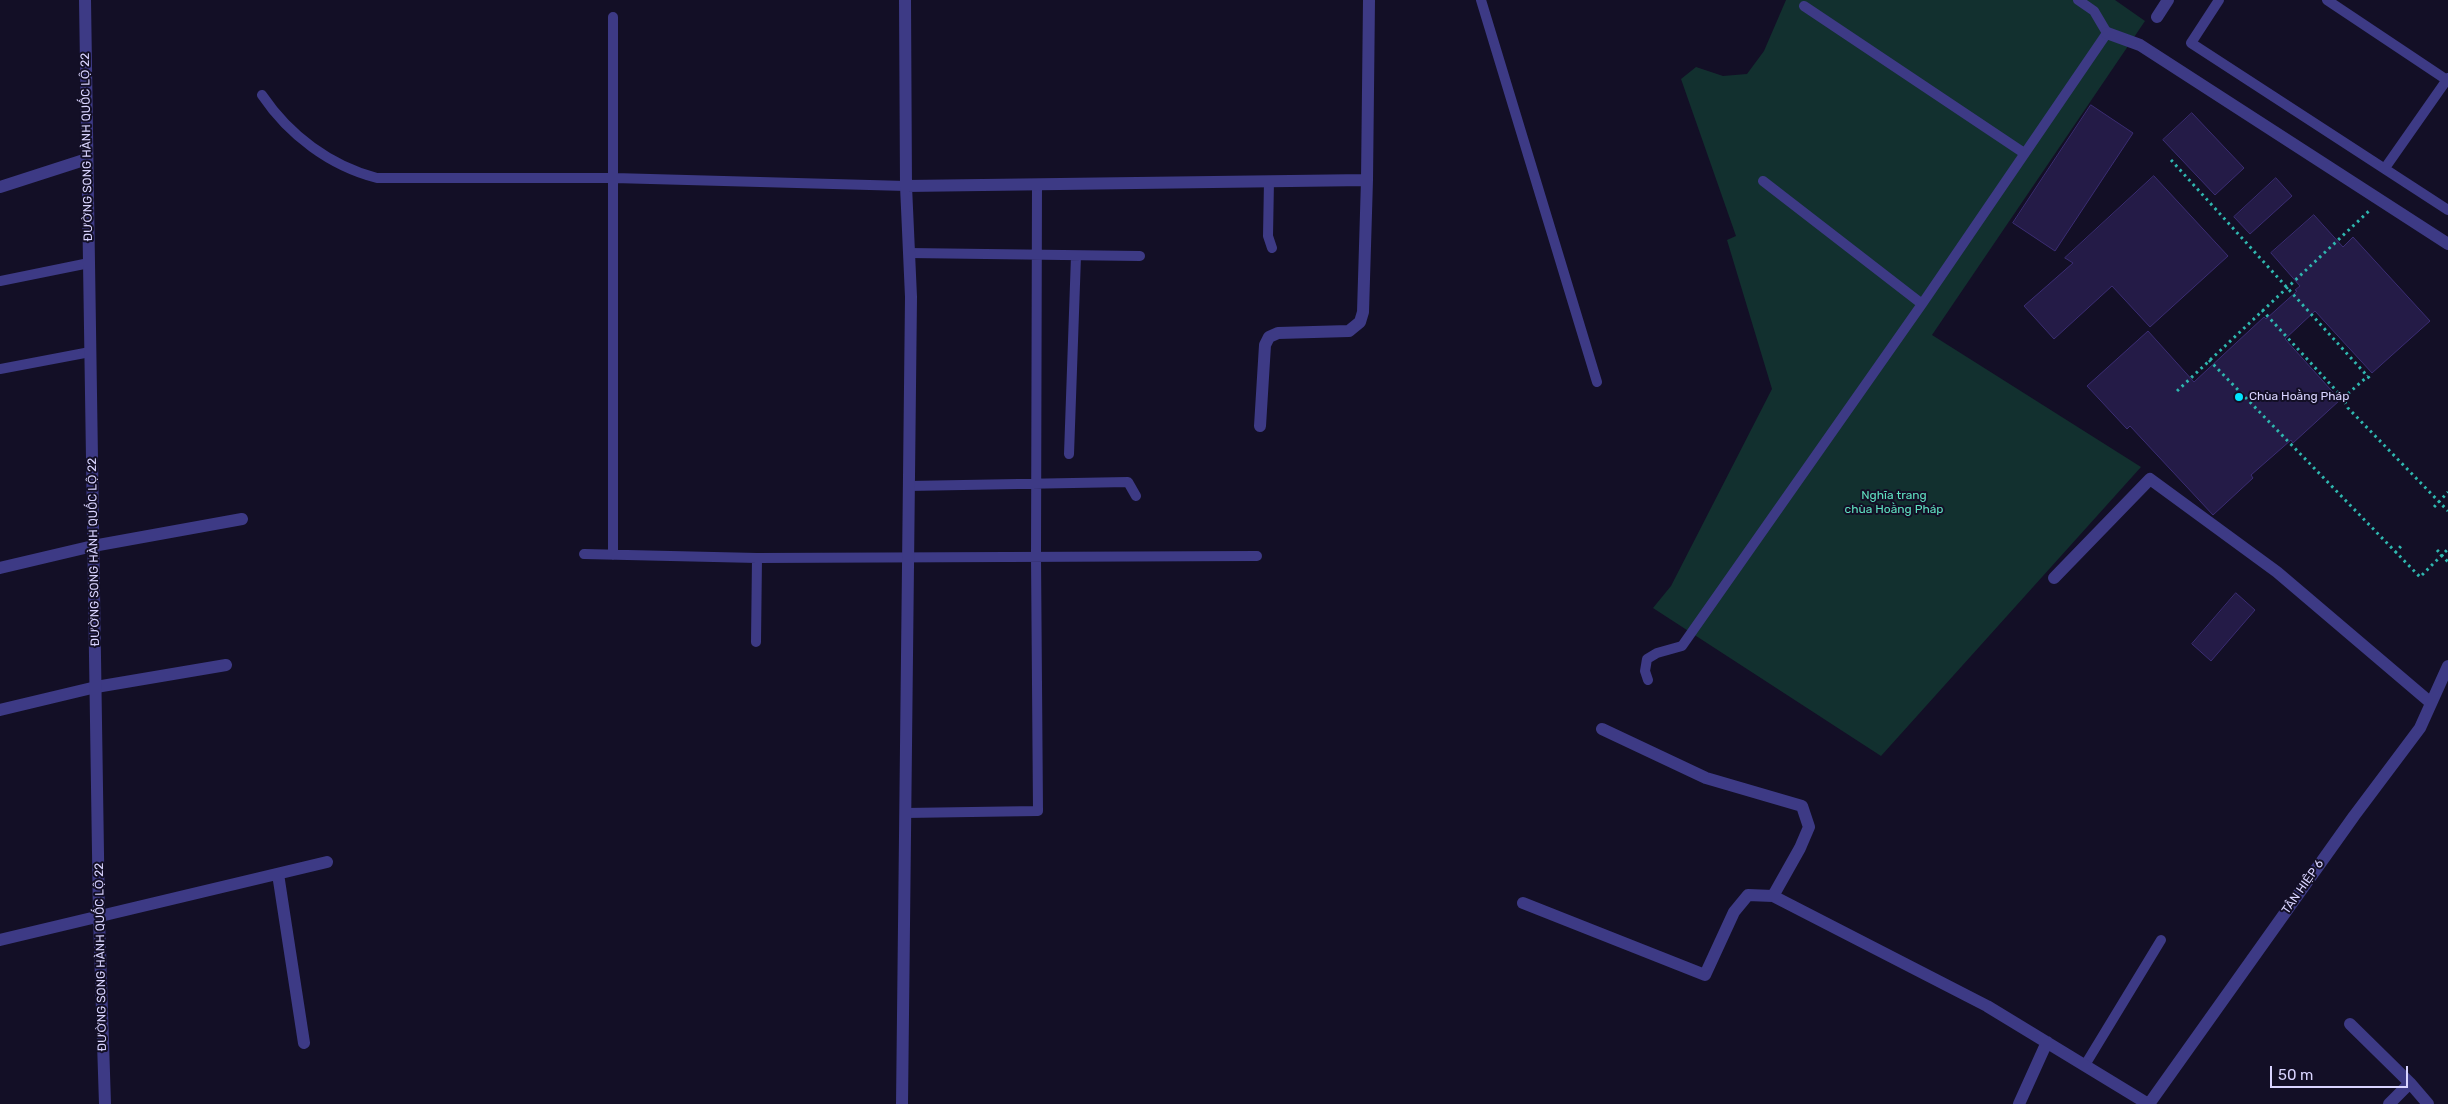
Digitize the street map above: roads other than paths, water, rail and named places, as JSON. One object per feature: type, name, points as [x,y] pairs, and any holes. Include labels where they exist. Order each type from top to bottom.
[{"type":"street","name":"ĐƯỜNG SONG HÀNH QUỐC LỘ 22","points":[[84,0],[99,918],[105,1104]]},
{"type":"street","points":[[902,1104],[911,298],[906,186],[905,0]]},
{"type":"street","points":[[1260,426],[1265,345],[1269,337],[1278,333],[1349,331],[1360,322],[1363,312],[1369,0]]},
{"type":"street","points":[[2157,17],[2168,0]]},
{"type":"street","points":[[2106,33],[2140,45],[2448,244]]},
{"type":"street","points":[[0,187],[87,159]]},
{"type":"street","points":[[906,186],[1367,180]]},
{"type":"street","points":[[2054,578],[2150,479],[2276,572],[2430,703]]},
{"type":"street","points":[[0,568],[93,546],[242,519]]},
{"type":"street","points":[[0,710],[96,687],[226,665]]},
{"type":"street","name":"TÂN HIỆP 6","points":[[2149,1104],[2354,816],[2420,728],[2430,703],[2445,683],[2448,666]]},
{"type":"street","points":[[1602,729],[1706,778],[1802,806],[1809,827],[1800,848],[1773,896]]},
{"type":"street","points":[[0,940],[99,918],[327,862]]},
{"type":"street","points":[[278,874],[304,1043]]},
{"type":"street","points":[[1523,903],[1705,975],[1734,912],[1748,895],[1773,896],[1987,1006],[2149,1104]]},
{"type":"street","points":[[2350,1024],[2410,1083],[2428,1104]]},
{"type":"street","points":[[2019,1104],[2047,1042]]},
{"type":"street","points":[[2389,1104],[2410,1083]]},
{"type":"lane","points":[[1481,0],[1597,382]]},
{"type":"lane","points":[[1648,680],[1645,671],[1647,659],[1657,653],[1682,646],[1922,304],[2106,33],[2094,11],[2078,0]]},
{"type":"lane","points":[[2219,0],[2191,42],[2448,210]]},
{"type":"lane","points":[[2327,0],[2447,79],[2385,168]]},
{"type":"lane","points":[[1804,6],[2024,154]]},
{"type":"lane","points":[[613,17],[613,555]]},
{"type":"lane","points":[[262,95],[275,113],[304,141],[325,155],[359,173],[377,178],[614,178],[906,186]]},
{"type":"lane","points":[[1269,181],[1268,236],[1272,248]]},
{"type":"lane","points":[[1763,181],[1922,304]]},
{"type":"lane","points":[[905,813],[1038,811],[1036,557],[1037,184]]},
{"type":"lane","points":[[909,254],[1140,256]]},
{"type":"lane","points":[[1069,454],[1076,256]]},
{"type":"lane","points":[[0,281],[89,263]]},
{"type":"lane","points":[[0,370],[90,352]]},
{"type":"lane","points":[[908,486],[1128,482],[1136,496]]},
{"type":"lane","points":[[584,554],[757,558],[1257,556]]},
{"type":"lane","points":[[756,642],[757,558]]},
{"type":"lane","points":[[2084,1065],[2162,940]]},
{"type":"place","name":"Chùa Hoằng Pháp","points":[[2239,397]]},
{"type":"park label","name":"Nghĩa trang chùa Hoằng Pháp","points":[[1894,503]]}]
